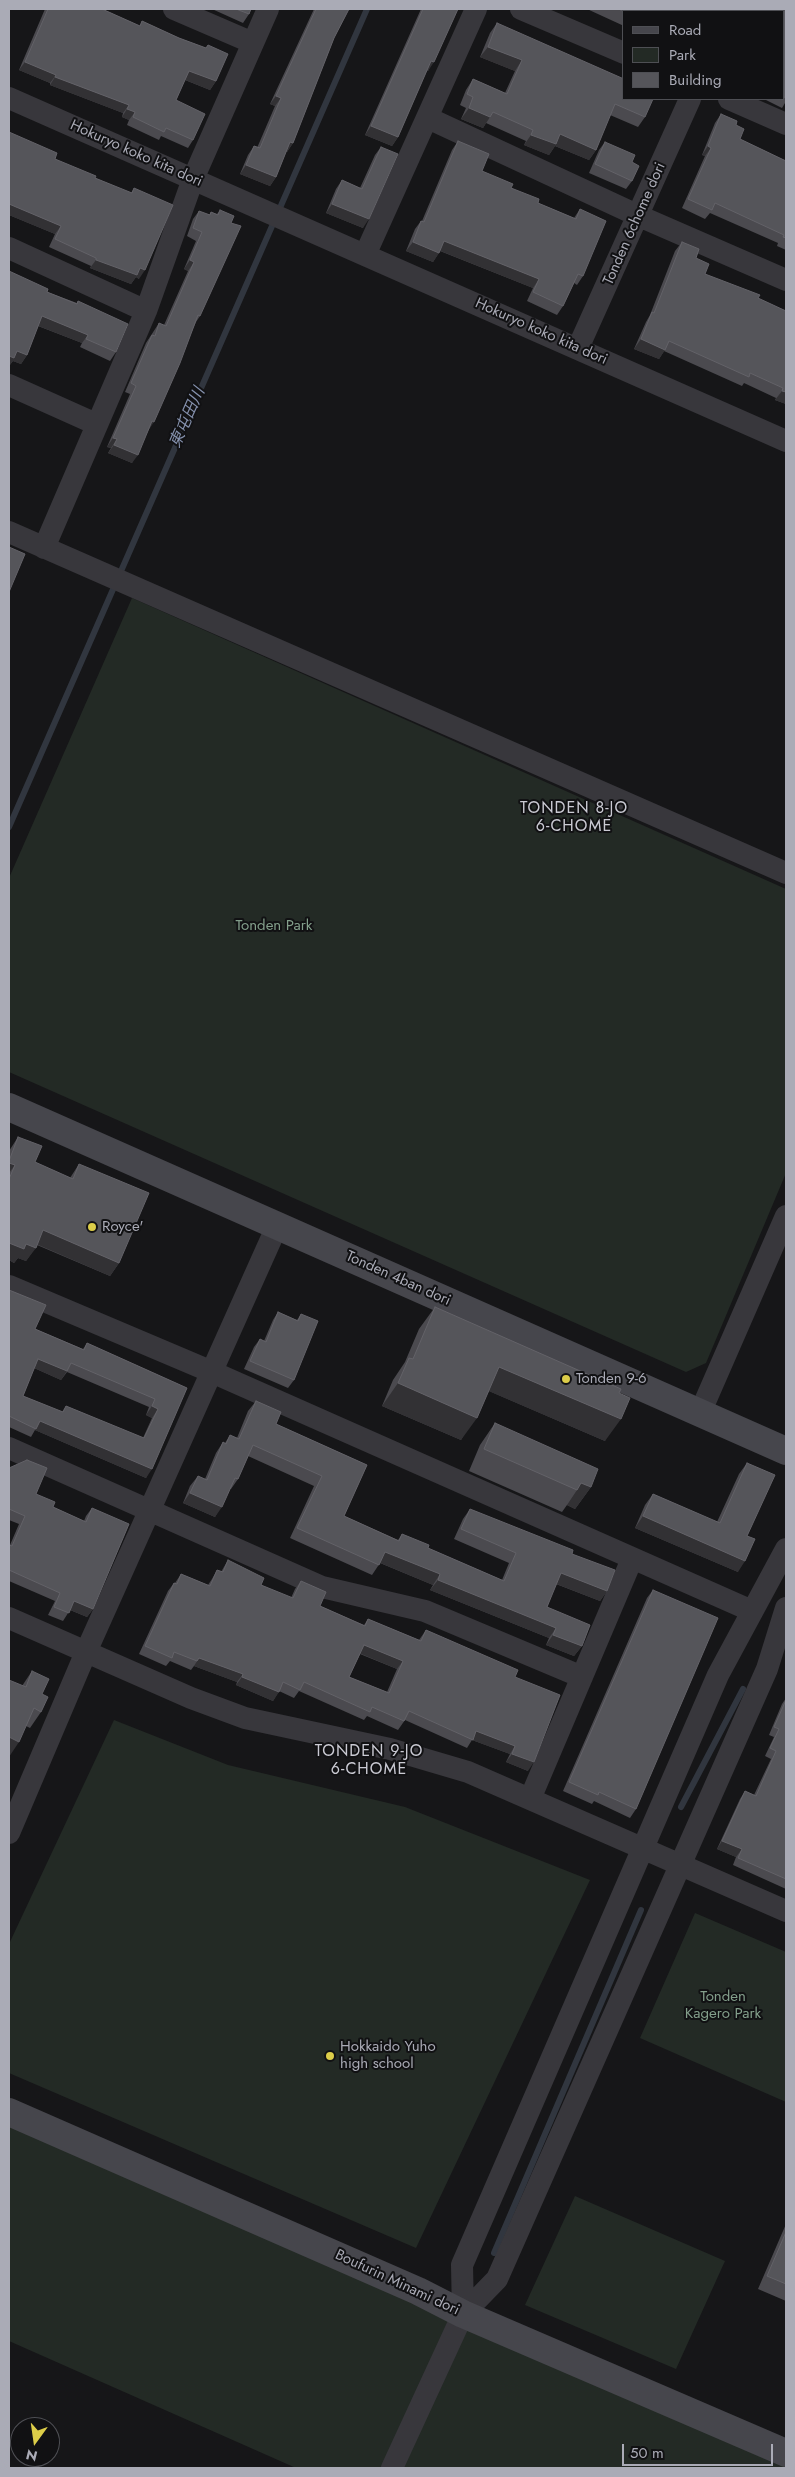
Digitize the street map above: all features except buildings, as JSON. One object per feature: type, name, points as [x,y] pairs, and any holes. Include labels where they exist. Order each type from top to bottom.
[{"type":"street","points":[[174,9],[253,43]]},
{"type":"street","points":[[44,548],[146,311],[193,179],[268,9]]},
{"type":"street","points":[[365,255],[476,9]]},
{"type":"street","points":[[521,9],[622,52]]},
{"type":"street","name":"Hokuryo koko kita dori","points":[[9,98],[786,441]]},
{"type":"street","name":"Tonden 6chome dori","points":[[578,348],[690,100]]},
{"type":"street","points":[[731,100],[786,124]]},
{"type":"street","points":[[428,118],[639,216],[786,280]]},
{"type":"street","points":[[9,248],[146,311]]},
{"type":"street","points":[[9,385],[96,424]]},
{"type":"street","points":[[9,532],[786,874]]},
{"type":"street","name":"Tonden 4ban dori","points":[[9,1107],[786,1451]]},
{"type":"street","points":[[700,1413],[786,1216]]},
{"type":"street","points":[[9,1833],[86,1652],[277,1226]]},
{"type":"street","points":[[9,1286],[212,1372],[752,1611]]},
{"type":"street","points":[[9,1448],[322,1587],[425,1611],[582,1677]]},
{"type":"street","points":[[463,2314],[462,2265],[641,1848],[718,1675],[786,1549]]},
{"type":"street","points":[[530,1799],[632,1559]]},
{"type":"street","points":[[392,2468],[463,2314],[497,2279],[767,1669],[786,1608]]},
{"type":"street","points":[[9,1618],[191,1698],[245,1718],[390,1749],[468,1772],[786,1911]]},
{"type":"street","name":"Boufurin Minami dori","points":[[9,2112],[418,2291],[463,2314],[786,2453]]},
{"type":"green space","name":"Tonden Park","points":[[132,598],[786,889],[786,1173],[706,1363],[686,1372],[9,1072],[9,878]]},
{"type":"green space","points":[[114,1720],[228,1765],[405,1807],[590,1880],[416,2248],[9,2073],[9,1944]]},
{"type":"green space","name":"Tonden Kagero Park","points":[[695,1913],[786,1952],[786,2102],[640,2038]]},
{"type":"green space","points":[[9,2122],[786,2465],[786,2468],[296,2468],[9,2341]]},
{"type":"green space","points":[[575,2196],[725,2261],[676,2369],[525,2305]]},
{"type":"waterway","name":"東屯田川","points":[[9,827],[367,9]]},
{"type":"waterway","points":[[681,1807],[743,1689]]},
{"type":"waterway","points":[[494,2253],[641,1910]]},
{"type":"place","name":"Royce'","points":[[92,1227]]},
{"type":"place","name":"Tonden 9-6","points":[[566,1379]]},
{"type":"place","name":"Hokkaido Yuho high school","points":[[330,2056]]},
{"type":"district","name":"TONDEN 8-JO 6-CHOME","points":[[574,818]]},
{"type":"district","name":"TONDEN 9-JO 6-CHOME","points":[[369,1761]]}]
